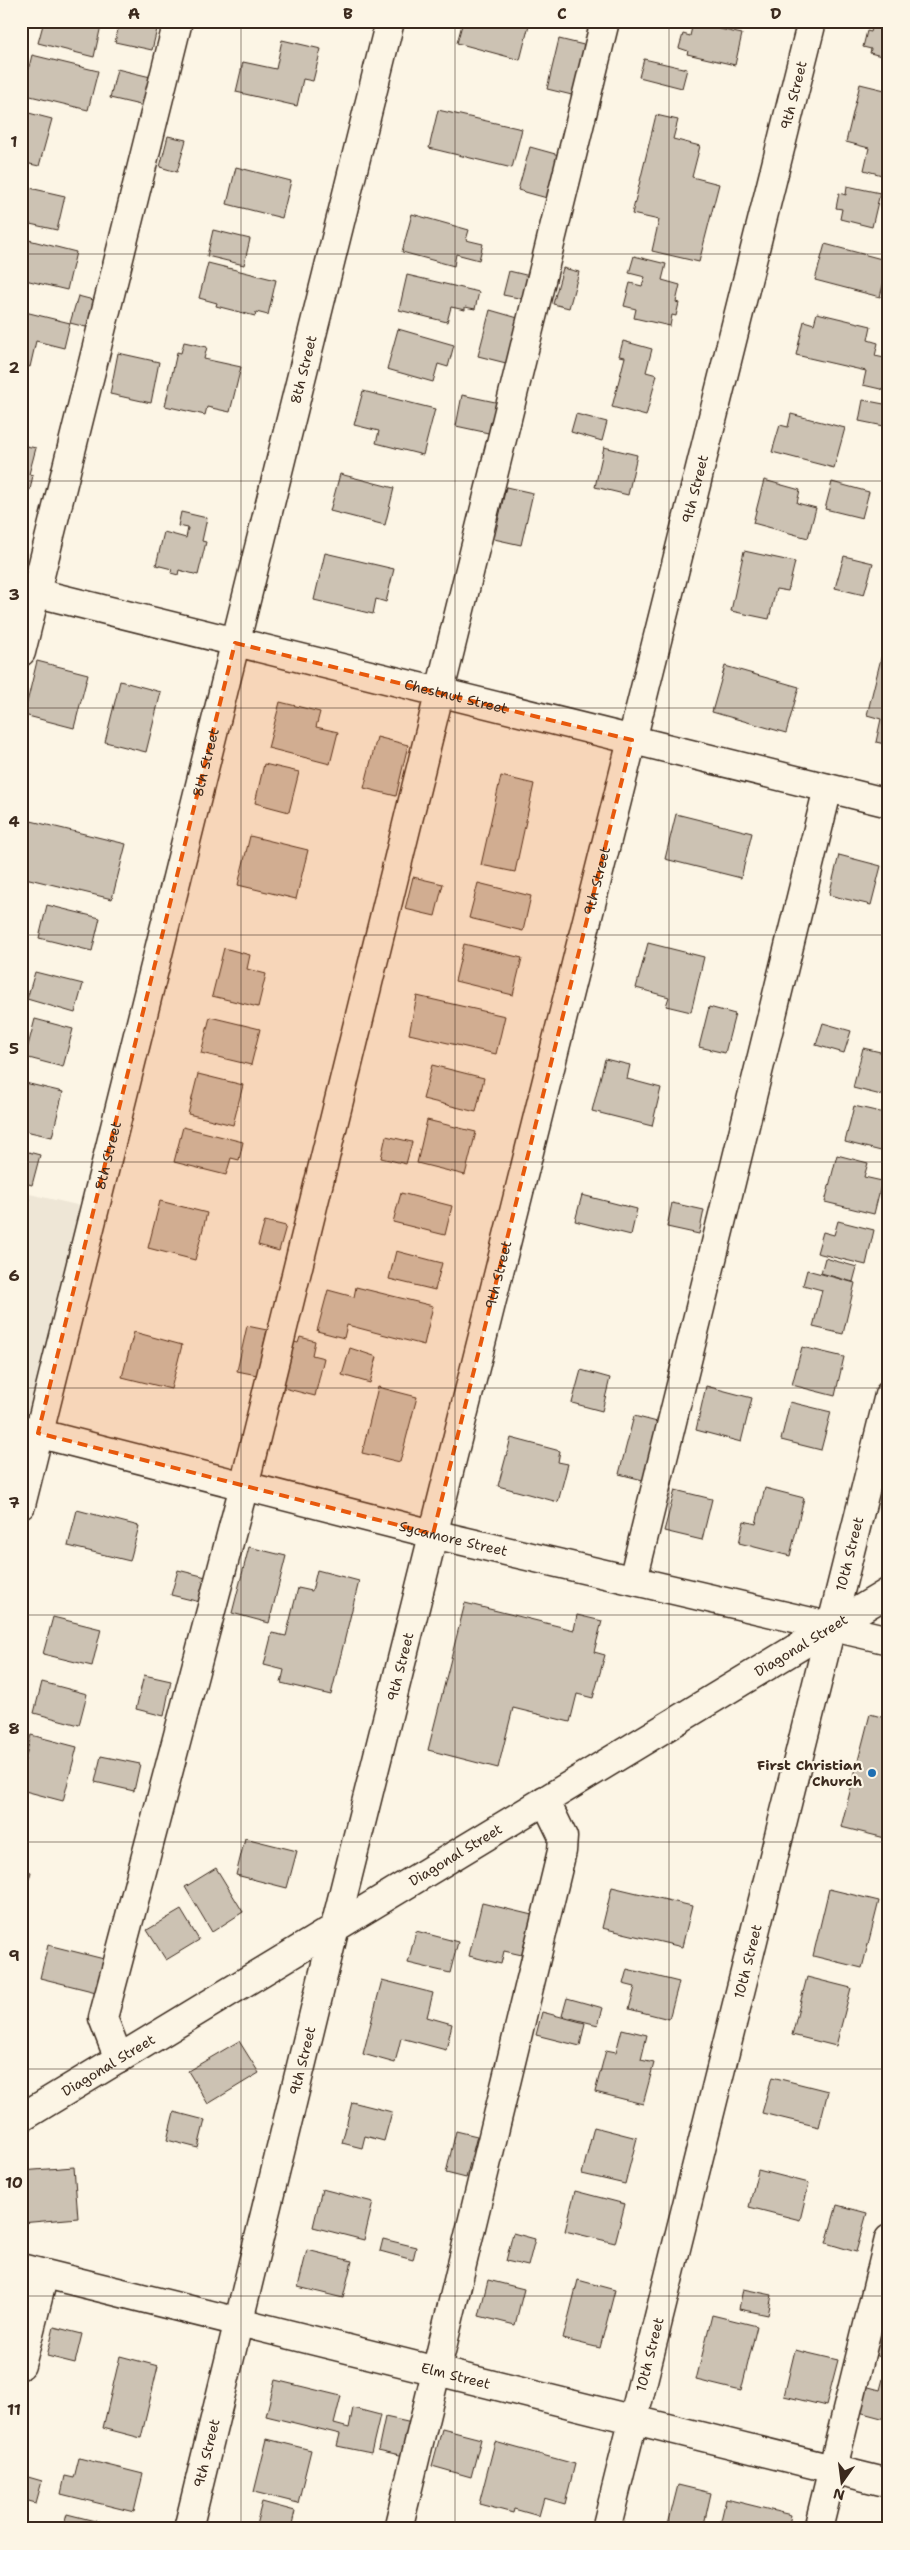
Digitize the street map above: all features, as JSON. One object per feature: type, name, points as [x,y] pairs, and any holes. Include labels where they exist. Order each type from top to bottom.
[{"type":"street","points":[[21,652],[29,591],[178,21]]},
{"type":"street","name":"8th Street","points":[[21,1505],[30,1431],[235,643],[390,21]]},
{"type":"street","points":[[119,2058],[103,2018],[244,1486],[605,21]]},
{"type":"street","name":"9th Street","points":[[188,2529],[335,1927],[812,21]]},
{"type":"street","name":"Chestnut Street","points":[[29,591],[889,803]]},
{"type":"street","points":[[633,1580],[828,788]]},
{"type":"street","name":"10th Street","points":[[606,2529],[889,1395]]},
{"type":"street","name":"Sycamore Street","points":[[30,1431],[433,1534],[889,1640]]},
{"type":"street","name":"Diagonal Street","points":[[21,2118],[889,1592]]},
{"type":"street","points":[[398,2529],[562,1851],[563,1837],[545,1800]]},
{"type":"street","points":[[818,2529],[889,2239]]},
{"type":"street","points":[[21,2365],[32,2271]]},
{"type":"street","name":"Elm Street","points":[[32,2271],[889,2483]]},
{"type":"highlighted area","points":[[235,643],[632,740],[433,1534],[38,1433]]},
{"type":"shaded area","points":[[21,1192],[94,1209],[38,1433],[21,1429]]},
{"type":"building","points":[[44,21],[102,21],[94,57],[38,43]]},
{"type":"building","points":[[120,21],[159,21],[152,50],[115,42]]},
{"type":"building","points":[[463,21],[530,21],[520,60],[457,43]]},
{"type":"building","points":[[874,21],[889,22],[889,58],[870,53],[871,49],[863,47],[867,31],[871,32]]},
{"type":"building","points":[[693,23],[742,34],[735,65],[687,54],[688,51],[679,48],[683,34],[690,36]]},
{"type":"building","points":[[559,39],[588,46],[576,96],[547,89]]},
{"type":"building","points":[[282,40],[321,49],[313,81],[303,79],[297,106],[236,92],[243,62],[276,69]]},
{"type":"building","points":[[32,55],[98,71],[88,110],[22,94]]},
{"type":"building","points":[[644,59],[687,69],[682,88],[639,77]]},
{"type":"building","points":[[117,69],[159,79],[153,108],[110,98]]},
{"type":"building","points":[[860,84],[889,91],[889,177],[864,170],[869,148],[846,142]]},
{"type":"building","points":[[438,110],[522,129],[512,168],[429,148]]},
{"type":"building","points":[[21,111],[52,119],[39,166],[21,162]]},
{"type":"building","points":[[656,115],[678,120],[673,139],[700,146],[692,177],[719,184],[699,262],[652,251],[659,220],[632,214]]},
{"type":"building","points":[[168,136],[186,140],[177,172],[160,167]]},
{"type":"building","points":[[530,147],[559,155],[547,198],[518,190]]},
{"type":"building","points":[[236,167],[291,181],[282,218],[227,204]]},
{"type":"building","points":[[21,186],[65,196],[57,230],[21,222]]},
{"type":"building","points":[[847,186],[880,193],[872,227],[840,219],[842,209],[836,208],[839,193],[846,195]]},
{"type":"building","points":[[412,214],[469,230],[466,240],[483,244],[479,260],[456,254],[454,266],[402,252]]},
{"type":"building","points":[[213,230],[250,239],[244,265],[207,256]]},
{"type":"building","points":[[21,238],[76,252],[67,290],[21,279]]},
{"type":"building","points":[[825,244],[889,261],[880,297],[815,280]]},
{"type":"building","points":[[634,256],[666,264],[662,280],[680,285],[676,302],[679,303],[676,316],[672,315],[670,326],[634,318],[636,309],[624,306],[630,283],[642,286],[645,277],[629,273]]},
{"type":"building","points":[[208,263],[276,280],[268,315],[256,312],[255,316],[216,306],[217,303],[199,298]]},
{"type":"building","points":[[563,268],[579,272],[569,308],[553,304]]},
{"type":"building","points":[[509,271],[534,277],[529,300],[503,295]]},
{"type":"building","points":[[407,275],[479,292],[475,309],[465,307],[465,310],[451,307],[447,322],[399,310]]},
{"type":"building","points":[[78,296],[105,303],[98,330],[70,323]]},
{"type":"building","points":[[490,310],[518,318],[506,363],[478,356]]},
{"type":"building","points":[[21,311],[70,323],[64,348],[36,341],[30,367],[21,364]]},
{"type":"building","points":[[817,313],[871,326],[868,340],[878,343],[875,356],[889,359],[889,391],[863,385],[866,371],[796,355],[804,321],[814,324]]},
{"type":"building","points":[[398,329],[454,345],[448,367],[438,364],[433,382],[387,369]]},
{"type":"building","points":[[623,341],[652,349],[646,372],[657,375],[646,416],[612,407],[625,357],[619,356]]},
{"type":"building","points":[[184,342],[207,347],[204,359],[241,367],[230,412],[207,407],[205,415],[165,406],[177,352],[181,353]]},
{"type":"building","points":[[118,353],[159,362],[151,403],[110,394]]},
{"type":"building","points":[[363,391],[435,409],[423,455],[376,443],[379,431],[354,425]]},
{"type":"building","points":[[462,395],[500,403],[493,434],[456,426]]},
{"type":"building","points":[[863,400],[889,405],[889,427],[859,421]]},
{"type":"building","points":[[576,414],[607,422],[602,441],[571,432]]},
{"type":"building","points":[[791,414],[845,428],[834,468],[772,452],[780,425],[788,427]]},
{"type":"building","points":[[21,445],[36,448],[29,474],[33,475],[30,490],[26,489],[21,507]]},
{"type":"building","points":[[604,447],[637,455],[628,495],[595,487]]},
{"type":"building","points":[[340,474],[394,488],[385,525],[330,511]]},
{"type":"building","points":[[764,480],[800,490],[797,503],[816,508],[808,538],[753,523]]},
{"type":"building","points":[[832,482],[869,492],[862,518],[825,509]]},
{"type":"building","points":[[506,487],[533,493],[521,545],[494,539]]},
{"type":"building","points":[[181,512],[207,518],[202,541],[206,542],[198,575],[179,570],[178,575],[171,573],[172,569],[156,565],[164,532],[186,538],[188,528],[178,526]]},
{"type":"building","points":[[744,551],[795,562],[788,591],[776,589],[769,619],[731,611]]},
{"type":"building","points":[[325,553],[394,569],[386,602],[376,599],[373,614],[314,600]]},
{"type":"building","points":[[844,556],[873,563],[864,595],[835,588]]},
{"type":"building","points":[[889,626],[889,745],[876,742],[881,719],[867,715]]},
{"type":"building","points":[[37,661],[88,674],[74,728],[24,715]]},
{"type":"building","points":[[725,666],[799,687],[786,733],[712,712]]},
{"type":"building","points":[[120,681],[161,692],[146,752],[105,742]]},
{"type":"building","points":[[280,702],[320,712],[316,727],[338,732],[330,764],[268,748]]},
{"type":"building","points":[[377,737],[408,745],[396,796],[364,788]]},
{"type":"building","points":[[264,764],[299,772],[289,812],[255,803]]},
{"type":"building","points":[[501,776],[534,784],[515,872],[481,865]]},
{"type":"building","points":[[676,814],[752,833],[741,878],[665,859]]},
{"type":"building","points":[[31,821],[126,844],[112,899],[21,877],[21,860]]},
{"type":"building","points":[[250,836],[308,850],[296,899],[238,885]]},
{"type":"building","points":[[839,855],[881,866],[871,905],[829,895]]},
{"type":"building","points":[[413,877],[443,884],[435,916],[405,909]]},
{"type":"building","points":[[478,883],[531,896],[523,931],[469,918]]},
{"type":"building","points":[[47,905],[100,918],[92,951],[39,938]]},
{"type":"building","points":[[648,943],[704,957],[691,1012],[666,1006],[669,997],[636,988]]},
{"type":"building","points":[[464,944],[522,958],[513,995],[455,981]]},
{"type":"building","points":[[224,948],[250,955],[247,969],[266,974],[258,1007],[212,996]]},
{"type":"building","points":[[35,972],[83,984],[75,1013],[27,999]]},
{"type":"building","points":[[417,996],[505,1016],[496,1054],[409,1034]]},
{"type":"building","points":[[709,1007],[735,1014],[725,1053],[699,1047]]},
{"type":"building","points":[[210,1017],[260,1029],[251,1065],[201,1053]]},
{"type":"building","points":[[35,1019],[73,1029],[63,1067],[25,1057]]},
{"type":"building","points":[[823,1023],[851,1031],[844,1053],[816,1045]]},
{"type":"building","points":[[863,1048],[889,1054],[889,1097],[853,1088]]},
{"type":"building","points":[[605,1059],[630,1065],[627,1079],[661,1088],[652,1126],[592,1111]]},
{"type":"building","points":[[432,1065],[484,1078],[476,1112],[423,1099]]},
{"type":"building","points":[[198,1074],[243,1085],[233,1125],[188,1114]]},
{"type":"building","points":[[21,1082],[63,1092],[52,1137],[21,1130]]},
{"type":"building","points":[[854,1106],[889,1114],[889,1153],[845,1142]]},
{"type":"building","points":[[427,1120],[476,1132],[465,1175],[417,1163]]},
{"type":"building","points":[[183,1127],[243,1142],[239,1160],[231,1158],[226,1175],[174,1162]]},
{"type":"building","points":[[386,1136],[412,1142],[406,1164],[381,1158]]},
{"type":"building","points":[[21,1150],[40,1155],[32,1185],[21,1182]]},
{"type":"building","points":[[837,1155],[868,1163],[864,1177],[882,1181],[874,1214],[825,1202]]},
{"type":"building","points":[[401,1193],[452,1206],[445,1235],[393,1222]]},
{"type":"building","points":[[582,1195],[637,1209],[631,1235],[575,1221]]},
{"type":"building","points":[[21,1197],[29,1199],[21,1232]]},
{"type":"building","points":[[160,1201],[207,1213],[195,1260],[148,1248]]},
{"type":"building","points":[[672,1203],[704,1210],[699,1234],[667,1227]]},
{"type":"building","points":[[265,1221],[286,1226],[279,1251],[258,1245]]},
{"type":"building","points":[[838,1221],[874,1230],[866,1265],[817,1253],[823,1232],[834,1235]]},
{"type":"building","points":[[396,1251],[442,1263],[435,1290],[389,1279]]},
{"type":"building","points":[[825,1258],[857,1267],[853,1282],[821,1273]]},
{"type":"building","points":[[807,1270],[855,1283],[843,1334],[813,1327],[822,1290],[803,1285]]},
{"type":"building","points":[[356,1287],[433,1306],[424,1345],[347,1325],[344,1338],[317,1331],[328,1290],[354,1297]]},
{"type":"building","points":[[247,1326],[267,1330],[257,1375],[237,1371]]},
{"type":"building","points":[[134,1332],[182,1345],[171,1389],[122,1377]]},
{"type":"building","points":[[300,1337],[315,1341],[312,1355],[324,1358],[315,1396],[272,1385],[283,1339],[298,1343]]},
{"type":"building","points":[[802,1347],[844,1357],[835,1396],[792,1385]]},
{"type":"building","points":[[350,1348],[377,1357],[370,1383],[342,1375]]},
{"type":"building","points":[[581,1370],[610,1378],[602,1411],[572,1403]]},
{"type":"building","points":[[706,1386],[752,1398],[741,1442],[696,1430]]},
{"type":"building","points":[[378,1387],[417,1397],[400,1462],[362,1453]]},
{"type":"building","points":[[790,1402],[831,1412],[821,1450],[781,1440]]},
{"type":"building","points":[[634,1416],[661,1423],[647,1481],[619,1474]]},
{"type":"building","points":[[511,1438],[560,1451],[558,1462],[568,1464],[558,1502],[498,1486]]},
{"type":"building","points":[[765,1488],[804,1498],[790,1556],[739,1543],[744,1521],[756,1524]]},
{"type":"building","points":[[675,1490],[712,1499],[702,1540],[664,1531]]},
{"type":"building","points":[[77,1510],[139,1526],[130,1561],[68,1546]]},
{"type":"building","points":[[249,1547],[286,1556],[269,1623],[232,1613]]},
{"type":"building","points":[[178,1570],[206,1577],[200,1602],[171,1595]]},
{"type":"building","points":[[317,1570],[359,1581],[331,1695],[281,1683],[284,1670],[264,1665],[272,1633],[286,1636],[298,1588],[312,1591]]},
{"type":"building","points":[[465,1603],[574,1630],[577,1615],[602,1621],[594,1652],[605,1655],[593,1698],[577,1694],[570,1722],[513,1708],[498,1768],[428,1750]]},
{"type":"building","points":[[53,1617],[101,1629],[92,1666],[43,1654]]},
{"type":"building","points":[[144,1675],[171,1681],[164,1716],[136,1709]]},
{"type":"building","points":[[42,1682],[87,1694],[79,1725],[34,1713]]},
{"type":"building","name":"First Christian Church","points":[[870,1714],[889,1719],[889,1839],[841,1827]]},
{"type":"building","points":[[31,1735],[77,1747],[63,1801],[21,1790],[21,1776]]},
{"type":"building","points":[[101,1756],[140,1764],[134,1791],[95,1782]]},
{"type":"building","points":[[245,1838],[297,1851],[287,1888],[236,1875]]},
{"type":"building","points":[[216,1868],[243,1912],[212,1932],[185,1887]]},
{"type":"building","points":[[21,1869],[31,1872],[24,1899],[21,1898]]},
{"type":"building","points":[[612,1887],[692,1906],[682,1947],[602,1928]]},
{"type":"building","points":[[829,1889],[879,1901],[862,1968],[813,1956]]},
{"type":"building","points":[[482,1903],[532,1915],[522,1955],[504,1951],[501,1964],[469,1956]]},
{"type":"building","points":[[181,1910],[199,1940],[166,1960],[147,1930]]},
{"type":"building","points":[[416,1931],[458,1942],[450,1973],[408,1963]]},
{"type":"building","points":[[48,1945],[104,1959],[96,1992],[40,1978]]},
{"type":"building","points":[[627,1969],[679,1982],[669,2019],[629,2009],[635,1987],[623,1984]]},
{"type":"building","points":[[807,1977],[851,1988],[836,2046],[792,2035]]},
{"type":"building","points":[[382,1980],[433,1993],[427,2017],[452,2024],[446,2050],[401,2038],[395,2063],[363,2054]]},
{"type":"building","points":[[567,1998],[603,2008],[598,2025],[562,2016]]},
{"type":"building","points":[[542,2012],[585,2023],[580,2046],[536,2035]]},
{"type":"building","points":[[622,2029],[647,2035],[641,2060],[654,2063],[643,2104],[595,2092],[606,2050],[616,2052]]},
{"type":"building","points":[[239,2041],[259,2073],[208,2104],[188,2071]]},
{"type":"building","points":[[772,2077],[828,2091],[819,2127],[762,2113]]},
{"type":"building","points":[[352,2102],[392,2112],[384,2141],[365,2136],[362,2148],[342,2143]]},
{"type":"building","points":[[174,2112],[205,2120],[198,2148],[167,2140]]},
{"type":"building","points":[[594,2127],[637,2138],[625,2184],[582,2174]]},
{"type":"building","points":[[456,2131],[477,2136],[466,2178],[446,2173]]},
{"type":"building","points":[[74,2167],[78,2218],[21,2223],[21,2171]]},
{"type":"building","points":[[758,2170],[809,2183],[800,2220],[749,2207]]},
{"type":"building","points":[[322,2189],[373,2202],[364,2240],[313,2227]]},
{"type":"building","points":[[575,2191],[625,2204],[615,2243],[565,2231]]},
{"type":"building","points":[[837,2205],[867,2213],[856,2252],[826,2243]]},
{"type":"building","points":[[513,2233],[535,2239],[528,2266],[506,2261]]},
{"type":"building","points":[[383,2239],[416,2247],[413,2260],[380,2251]]},
{"type":"building","points":[[307,2250],[352,2261],[343,2298],[298,2287]]},
{"type":"building","points":[[488,2280],[524,2289],[515,2325],[479,2316]]},
{"type":"building","points":[[578,2280],[615,2290],[600,2348],[563,2339]]},
{"type":"building","points":[[743,2289],[772,2295],[768,2315],[739,2309]]},
{"type":"building","points":[[712,2315],[757,2326],[741,2391],[696,2380]]},
{"type":"building","points":[[873,2326],[889,2330],[889,2359],[866,2353]]},
{"type":"building","points":[[54,2327],[82,2334],[75,2363],[47,2356]]},
{"type":"building","points":[[795,2350],[838,2360],[826,2406],[784,2396]]},
{"type":"building","points":[[120,2356],[158,2366],[141,2438],[103,2428]]},
{"type":"building","points":[[884,2375],[889,2376],[889,2420],[859,2412],[865,2386],[880,2390]]},
{"type":"building","points":[[275,2380],[341,2396],[334,2424],[349,2428],[353,2408],[380,2415],[371,2453],[337,2446],[340,2434],[266,2416]]},
{"type":"building","points":[[385,2417],[412,2423],[404,2456],[378,2450]]},
{"type":"building","points":[[442,2429],[481,2439],[471,2477],[432,2466]]},
{"type":"building","points":[[267,2439],[311,2450],[298,2503],[254,2492]]},
{"type":"building","points":[[495,2442],[575,2464],[565,2504],[544,2498],[539,2516],[514,2509],[513,2513],[479,2504]]},
{"type":"building","points":[[79,2458],[143,2474],[134,2512],[61,2494],[65,2476],[74,2478]]},
{"type":"building","points":[[21,2475],[42,2481],[36,2503],[21,2499]]},
{"type":"building","points":[[678,2485],[711,2493],[703,2529],[667,2529]]},
{"type":"building","points":[[726,2499],[791,2515],[788,2529],[719,2529]]},
{"type":"building","points":[[262,2502],[295,2511],[291,2529],[255,2529]]},
{"type":"building","points":[[67,2514],[119,2527],[119,2529],[63,2529]]},
{"type":"place","name":"First Christian Church","points":[[872,1773]]}]
